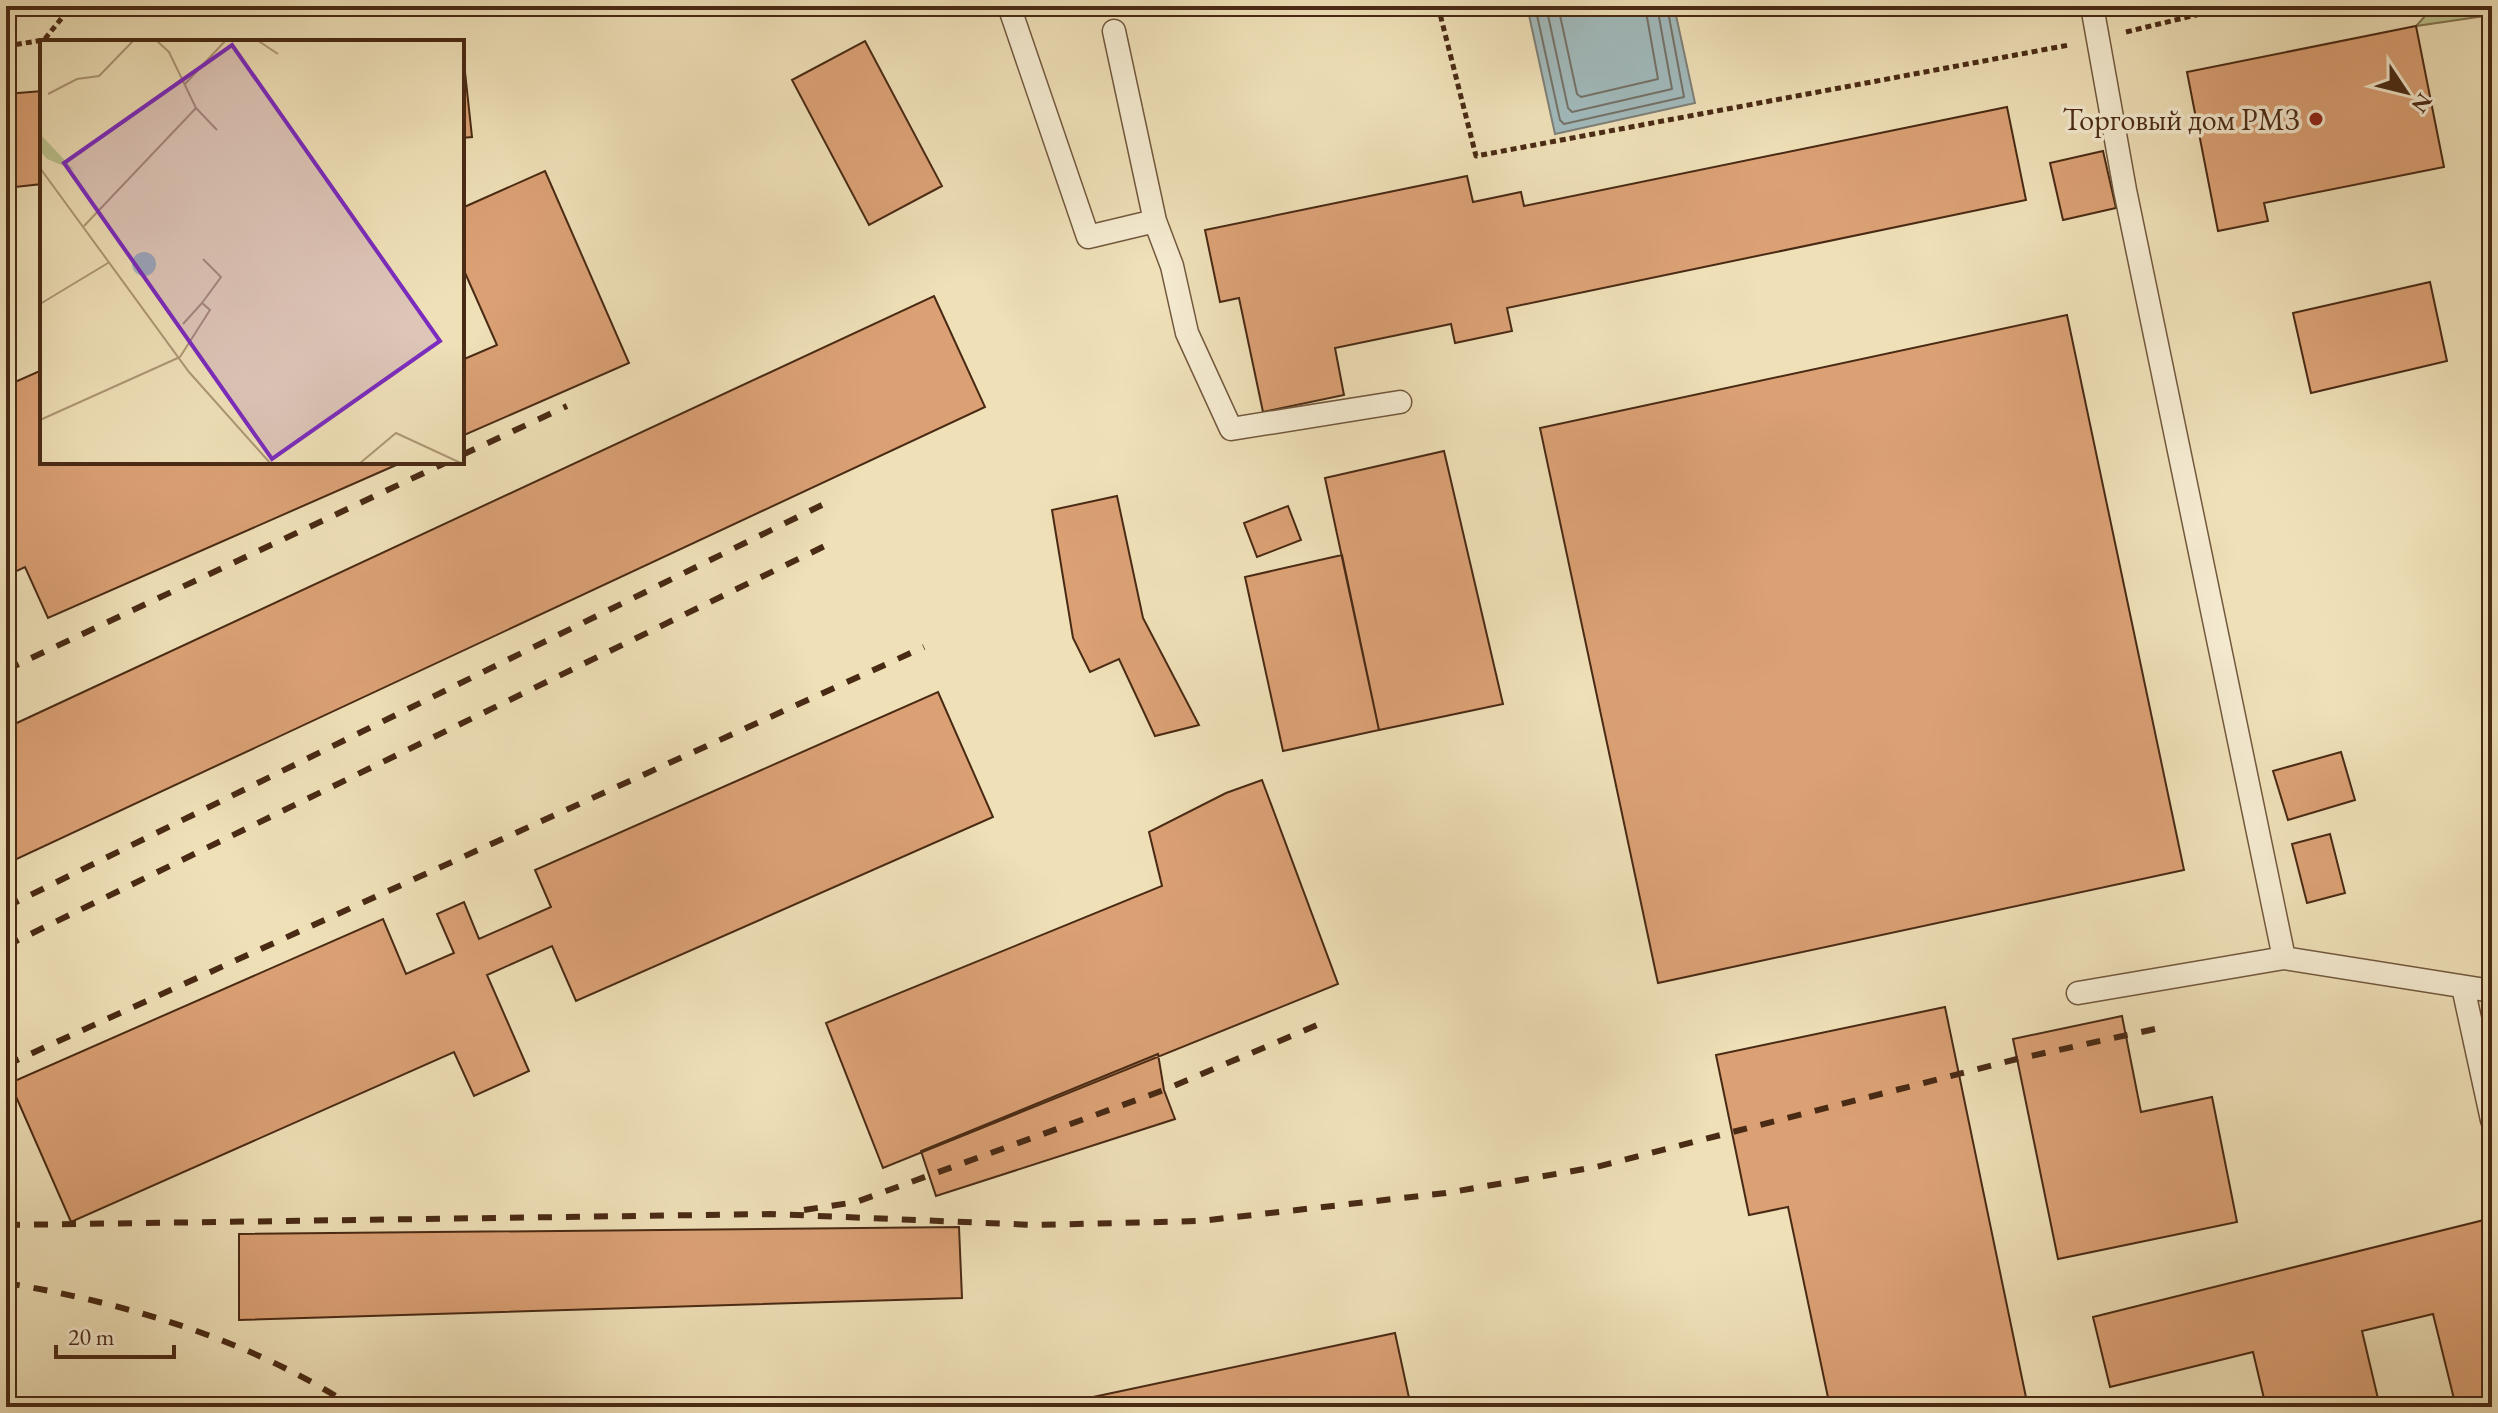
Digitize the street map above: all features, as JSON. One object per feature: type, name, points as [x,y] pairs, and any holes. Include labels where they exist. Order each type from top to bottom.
[{"type":"lane","points":[[1009,6],[1088,237],[1155,221]]},
{"type":"lane","points":[[2092,6],[2125,190],[2284,958]]},
{"type":"lane","points":[[1114,31],[1155,221],[1172,266],[1187,333],[1231,429],[1400,402]]},
{"type":"lane","points":[[2078,993],[2284,958],[2492,991]]},
{"type":"lane","points":[[2463,987],[2492,1120]]},
{"type":"path","points":[[44,40],[65,14],[122,6]]},
{"type":"path","points":[[1438,6],[1476,156],[2099,39],[2233,6]]},
{"type":"path","points":[[6,46],[40,41]]},
{"type":"green space","points":[[2434,6],[2492,6],[2492,15],[2416,26]]},
{"type":"water","points":[[1527,6],[1674,6],[1695,103],[1555,134]]},
{"type":"building","name":"Торговый дом РМЗ","points":[[2416,26],[2444,167],[2264,203],[2268,221],[2218,231],[2187,72]]},
{"type":"building","points":[[865,41],[942,186],[869,225],[792,80]]},
{"type":"building","points":[[464,63],[472,137],[464,138]]},
{"type":"building","points":[[40,91],[40,184],[6,188],[6,94]]},
{"type":"building","points":[[2007,107],[2026,200],[1507,308],[1512,331],[1455,343],[1451,324],[1335,348],[1344,395],[1263,412],[1239,298],[1220,302],[1205,230],[1467,176],[1473,202],[1521,192],[1524,206]]},
{"type":"building","points":[[2103,151],[2116,208],[2063,220],[2050,163]]},
{"type":"building","points":[[545,171],[629,363],[464,435],[464,359],[497,345],[464,271],[464,207]]},
{"type":"building","points":[[2430,282],[2447,361],[2311,393],[2293,313]]},
{"type":"building","points":[[934,296],[985,407],[6,864],[6,728]]},
{"type":"building","points":[[2067,315],[2184,870],[1658,983],[1540,428]]},
{"type":"building","points":[[40,371],[40,464],[398,464],[48,618],[25,567],[6,576],[6,386]]},
{"type":"building","points":[[1444,451],[1503,704],[1379,730],[1325,478]]},
{"type":"building","points":[[1117,496],[1143,618],[1199,725],[1155,736],[1119,659],[1090,672],[1073,638],[1052,510]]},
{"type":"building","points":[[1288,506],[1301,540],[1257,557],[1244,523]]},
{"type":"building","points":[[1342,555],[1379,730],[1283,751],[1245,577]]},
{"type":"building","points":[[938,692],[993,817],[576,1001],[552,946],[487,975],[529,1071],[474,1096],[454,1052],[71,1222],[10,1083],[383,919],[406,974],[454,953],[437,914],[464,902],[479,939],[551,907],[535,870]]},
{"type":"building","points":[[2341,752],[2355,800],[2288,820],[2273,771]]},
{"type":"building","points":[[1262,780],[1338,984],[883,1168],[826,1023],[1162,886],[1149,832],[1226,793]]},
{"type":"building","points":[[2330,834],[2345,893],[2307,903],[2292,844]]},
{"type":"building","points":[[1945,1007],[2028,1407],[1830,1407],[1788,1207],[1749,1215],[1716,1055]]},
{"type":"building","points":[[2122,1016],[2141,1112],[2212,1097],[2237,1222],[2058,1259],[2013,1039]]},
{"type":"building","points":[[1158,1054],[1164,1090],[1175,1119],[936,1196],[921,1151]]},
{"type":"building","points":[[2484,1220],[2492,1254],[2492,1407],[2456,1407],[2433,1314],[2362,1331],[2380,1407],[2266,1407],[2253,1352],[2110,1387],[2093,1317]]},
{"type":"building","points":[[959,1227],[962,1298],[239,1320],[239,1234]]},
{"type":"building","points":[[1395,1333],[1411,1407],[1046,1407]]},
{"type":"railway","points":[[464,454],[567,406]]},
{"type":"railway","points":[[6,670],[443,464]]},
{"type":"railway","points":[[6,907],[822,505]]},
{"type":"railway","points":[[6,946],[835,541]]},
{"type":"railway","points":[[6,1065],[924,647]]},
{"type":"railway","points":[[804,1210],[856,1202],[1164,1090],[1322,1023]]},
{"type":"railway","points":[[6,1225],[771,1214],[1036,1225],[1200,1221],[1446,1193],[1596,1167],[2017,1059],[2155,1029]]},
{"type":"railway","points":[[6,1283],[96,1301],[186,1327],[273,1362],[353,1407]]},
{"type":"place","name":"Торговый дом РМЗ","points":[[2316,119]]}]
